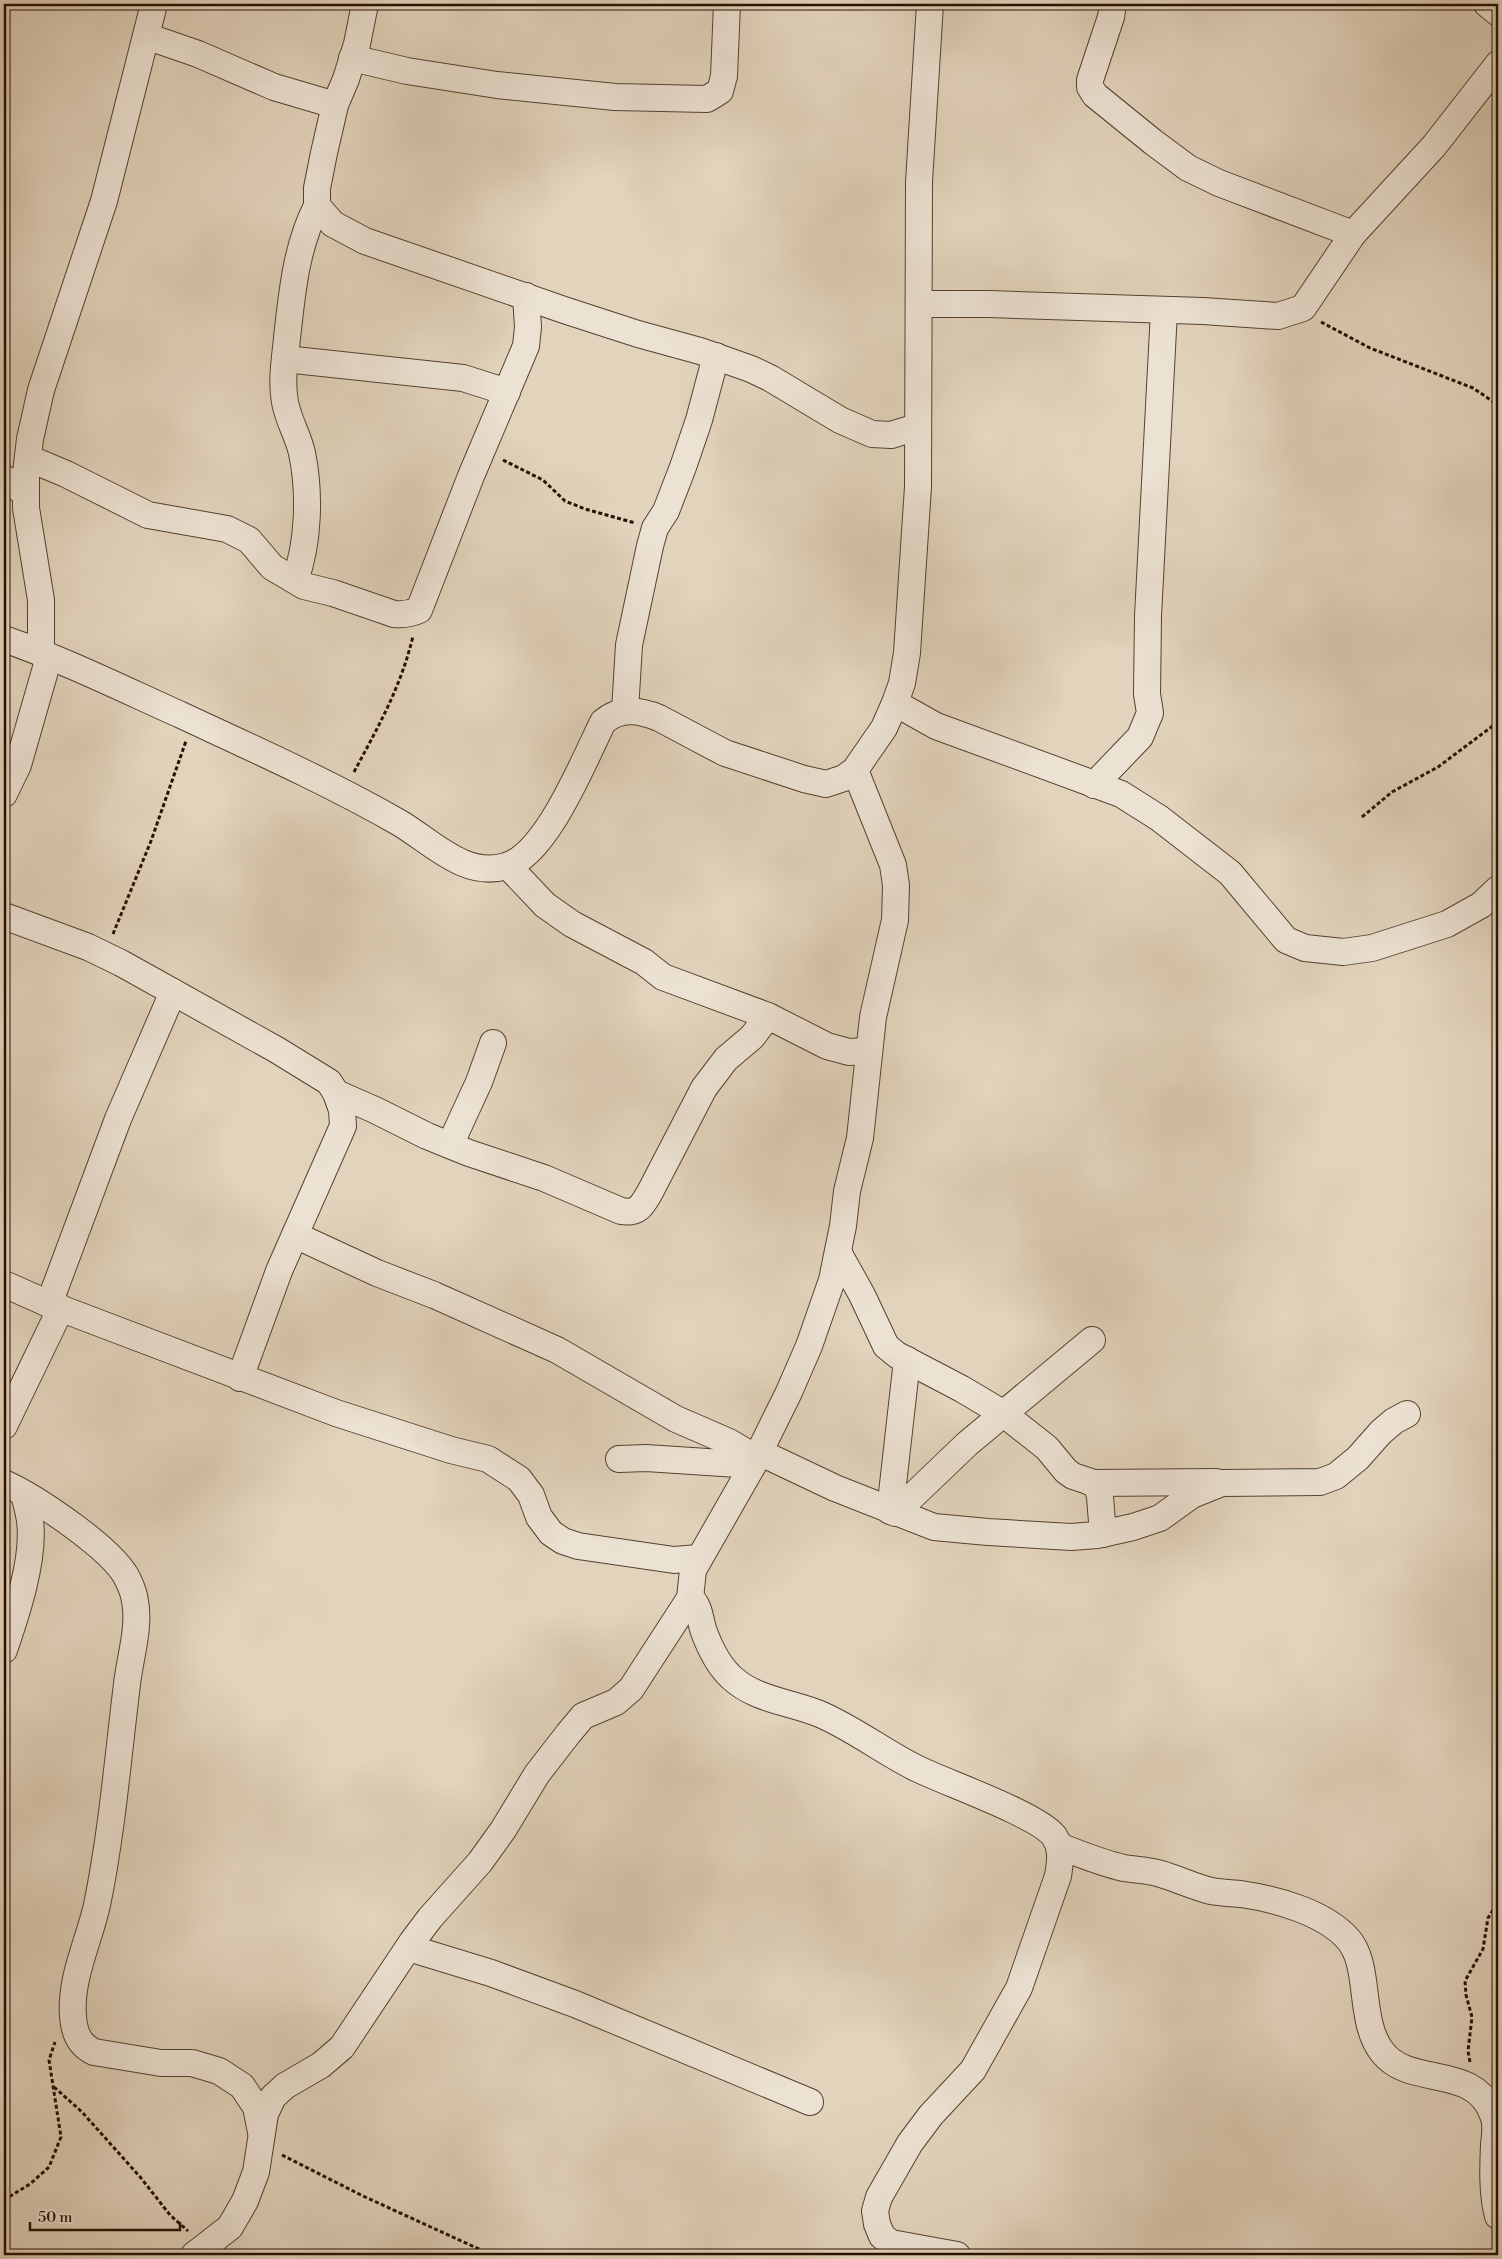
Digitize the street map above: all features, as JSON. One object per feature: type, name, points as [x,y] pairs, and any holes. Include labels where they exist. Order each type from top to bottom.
[{"type":"street","points":[[4,794],[18,764],[45,655],[41,600],[26,508],[28,458],[41,390],[104,201],[154,4]]},
{"type":"street","points":[[295,580],[302,562],[306,540],[306,481],[302,452],[285,402],[283,379],[285,359],[298,258],[306,228],[317,206],[317,188],[335,104],[346,79],[365,4]]},
{"type":"street","points":[[352,58],[407,71],[497,85],[615,97],[707,99],[720,91],[724,76],[726,4]]},
{"type":"street","points":[[4,639],[45,655],[194,721],[341,791],[415,832],[470,867],[483,870],[508,866],[527,855],[542,838],[603,722],[617,713],[625,711],[642,712],[658,718],[725,753],[804,780],[826,784],[844,778],[855,770],[884,728],[902,684],[907,653],[918,487],[918,182],[930,4]]},
{"type":"street","points":[[1113,4],[1111,17],[1090,80],[1090,87],[1095,95],[1188,168],[1220,183],[1353,234]]},
{"type":"street","points":[[1487,4],[1498,13]]},
{"type":"street","points":[[146,36],[198,54],[274,87],[335,104]]},
{"type":"street","points":[[919,304],[1210,311],[1278,316],[1303,308],[1353,234],[1434,146],[1498,64]]},
{"type":"street","points":[[317,206],[333,224],[366,241],[440,268],[638,334],[716,356],[770,378],[808,403],[872,434],[891,435],[917,427]]},
{"type":"street","points":[[28,458],[66,474],[148,515],[227,529],[249,540],[272,567],[304,586],[333,593],[394,614],[404,615],[419,610],[482,450],[526,346],[528,327],[526,296]]},
{"type":"street","points":[[1094,785],[1140,737],[1150,713],[1147,694],[1148,616],[1164,311]]},
{"type":"street","points":[[625,711],[629,645],[655,528],[666,511],[683,467],[699,420],[716,356]]},
{"type":"street","points":[[285,359],[463,378],[507,392]]},
{"type":"street","points":[[4,478],[26,494]]},
{"type":"street","points":[[895,703],[936,726],[1121,794],[1159,818],[1230,873],[1286,940],[1305,948],[1343,952],[1372,948],[1447,924],[1492,903]]},
{"type":"street","points":[[208,2253],[224,2247],[230,2227],[245,2201],[256,2172],[265,2114],[273,2097],[285,2086],[321,2065],[342,2046],[430,1918],[480,1862],[503,1830],[537,1774],[583,1716],[616,1702],[631,1689],[690,1598],[693,1570],[756,1458],[789,1392],[809,1346],[832,1280],[843,1226],[847,1191],[860,1138],[874,1010],[888,958],[895,920],[896,885],[893,864],[855,770]]},
{"type":"street","points":[[508,866],[527,888],[552,910],[572,924],[623,949],[664,977],[768,1016],[827,1046],[849,1052],[869,1050]]},
{"type":"street","points":[[4,916],[104,955],[277,1050],[329,1082],[336,1093],[342,1110],[342,1126],[279,1271],[240,1378]]},
{"type":"street","points":[[4,1426],[55,1306],[118,1119],[173,992]]},
{"type":"street","points":[[336,1093],[450,1145],[544,1178],[620,1211],[631,1213],[641,1208],[704,1088],[726,1060],[752,1037],[768,1016]]},
{"type":"street","points":[[450,1145],[479,1082],[493,1043]]},
{"type":"street","points":[[295,1235],[377,1273],[557,1350],[676,1419],[729,1442],[756,1458],[893,1512],[934,1526],[988,1532],[1071,1537],[1103,1534],[1160,1518],[1192,1495],[1223,1482]]},
{"type":"street","points":[[838,1252],[862,1295],[886,1346],[897,1355],[962,1389],[1004,1414],[1047,1448],[1066,1471],[1073,1476],[1092,1482],[1320,1482],[1336,1476],[1358,1458],[1381,1432],[1394,1421],[1407,1414]]},
{"type":"street","points":[[4,1284],[55,1306],[240,1378],[336,1413],[451,1450],[488,1459],[519,1478],[531,1495],[539,1517],[551,1534],[563,1541],[578,1546],[674,1560],[700,1558]]},
{"type":"street","points":[[893,1512],[967,1444],[1092,1340]]},
{"type":"street","points":[[893,1512],[907,1360]]},
{"type":"street","points":[[619,1459],[756,1458]]},
{"type":"street","points":[[1092,1482],[1099,1488],[1103,1534]]},
{"type":"street","points":[[4,1650],[19,1608],[30,1549],[30,1523],[14,1489]]},
{"type":"street","points":[[14,1489],[94,1542],[114,1560],[127,1578],[135,1601],[132,1654],[97,1906],[74,1993],[72,2014],[80,2042],[94,2052],[161,2063],[192,2063],[219,2071],[242,2086],[256,2107],[261,2137]]},
{"type":"street","points":[[690,1598],[695,1601],[704,1633],[718,1662],[732,1678],[769,1698],[820,1714],[858,1733],[917,1768],[1031,1820],[1054,1835],[1059,1846],[1061,1858],[1058,1876],[1019,1988],[973,2070],[931,2115],[910,2143],[890,2174],[875,2211],[877,2224],[882,2236],[891,2244],[957,2255]]},
{"type":"street","points":[[1059,1846],[1124,1868],[1160,1873],[1213,1891],[1274,1900],[1294,1906],[1344,1935],[1357,1952],[1369,2024],[1373,2038],[1383,2053],[1395,2064],[1468,2084],[1478,2092],[1496,2115],[1493,2173],[1498,2216]]},
{"type":"street","points":[[409,1948],[491,1973],[575,2004],[810,2102]]},
{"type":"path","points":[[1303,308],[1321,323],[1345,336],[1370,348],[1456,380],[1473,388],[1498,405]]},
{"type":"path","points":[[482,450],[543,480],[564,501],[585,509],[655,528]]},
{"type":"path","points":[[341,791],[384,716],[404,668],[419,610]]},
{"type":"path","points":[[104,955],[151,841],[194,721]]},
{"type":"path","points":[[1362,816],[1392,792],[1438,767],[1498,722]]},
{"type":"path","points":[[1478,2092],[1468,2051],[1472,2017],[1466,1995],[1465,1981],[1483,1949],[1488,1918],[1498,1902]]},
{"type":"path","points":[[4,2200],[30,2184],[50,2167],[61,2137],[50,2060],[55,2043],[72,2014]]},
{"type":"path","points":[[54,2087],[82,2112],[142,2178],[170,2215],[208,2253]]},
{"type":"path","points":[[261,2137],[295,2162],[363,2196],[492,2255]]}]
